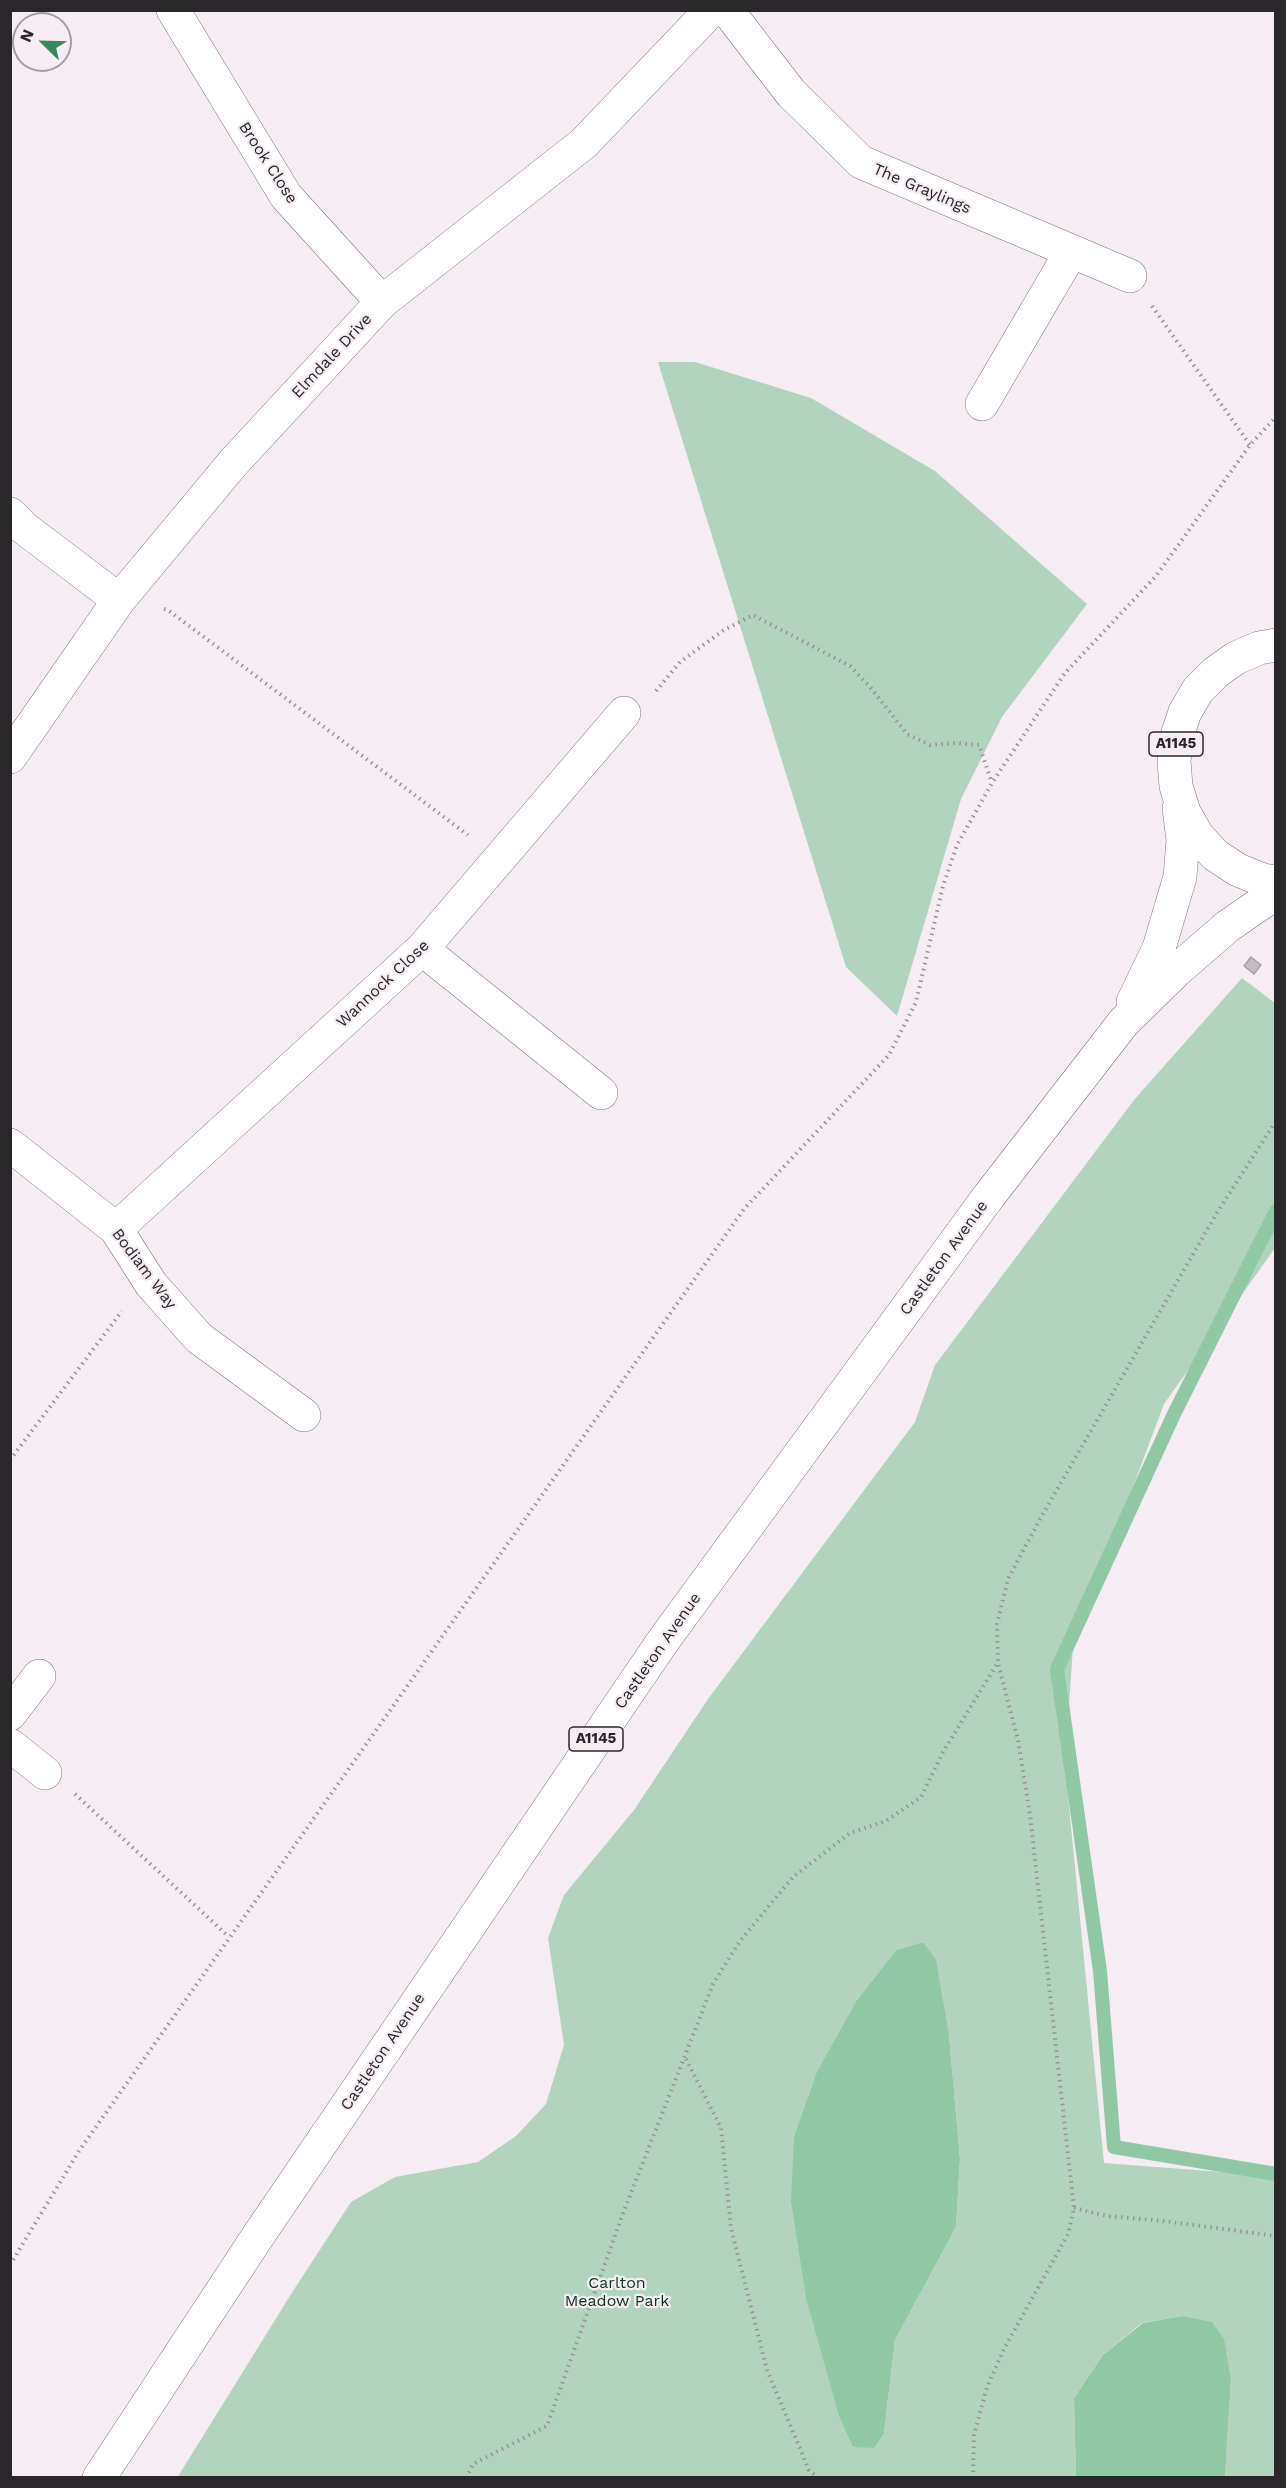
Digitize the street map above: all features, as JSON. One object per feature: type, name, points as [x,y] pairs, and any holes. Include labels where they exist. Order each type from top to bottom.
[{"type":"street","name":"Brook Close","points":[[173,10],[286,196],[382,302]]},
{"type":"street","name":"Elmdale Drive","points":[[10,757],[119,600],[233,463],[382,302],[584,143],[711,10]]},
{"type":"street","name":"The Graylings","points":[[726,10],[791,93],[861,162],[1130,276]]},
{"type":"street","points":[[982,404],[1071,252]]},
{"type":"street","points":[[10,514],[24,528],[119,600]]},
{"type":"street","name":"Castleton Avenue","points":[[1123,1023],[1159,948],[1180,877],[1183,840],[1174,761],[1177,736],[1185,712],[1198,690],[1216,672],[1236,658],[1259,648],[1275,645]]},
{"type":"street","name":"Wannock Close","points":[[116,1229],[422,949],[624,713]]},
{"type":"street","name":"Castleton Avenue","points":[[1176,786],[1184,812],[1193,828],[1215,855],[1238,870],[1275,882]]},
{"type":"street","name":"Castleton Avenue","points":[[99,2478],[258,2236],[663,1641],[982,1206],[1123,1023],[1176,971],[1228,926],[1275,893]]},
{"type":"street","points":[[422,949],[601,1093]]},
{"type":"street","name":"Bodiam Way","points":[[10,1145],[116,1229],[151,1284],[199,1338],[304,1415]]},
{"type":"street","points":[[10,1714],[39,1676]]},
{"type":"street","points":[[10,1745],[45,1773]]},
{"type":"path","points":[[1130,276],[1250,445]]},
{"type":"path","points":[[10,2265],[79,2151],[744,1209],[889,1055],[916,1002],[943,886],[957,845],[992,783],[1065,673],[1156,576],[1250,445],[1275,417]]},
{"type":"path","points":[[119,600],[168,610],[499,859]]},
{"type":"path","points":[[624,713],[646,702],[680,662],[724,630],[753,615],[850,666],[870,687],[907,734],[930,745],[958,743],[979,745],[992,783]]},
{"type":"path","points":[[973,2478],[974,2435],[987,2387],[1010,2339],[1068,2234],[1074,2208],[1030,1815],[1018,1740],[998,1663],[997,1624],[1008,1579],[1040,1519],[1218,1211],[1275,1121]]},
{"type":"path","points":[[10,1460],[118,1315],[151,1284]]},
{"type":"path","points":[[466,2478],[473,2464],[547,2426],[622,2216],[713,1984],[740,1941],[793,1877],[850,1833],[886,1821],[921,1797],[943,1752],[998,1663]]},
{"type":"path","points":[[45,1773],[73,1792],[229,1938]]},
{"type":"path","points":[[685,2058],[721,2128],[731,2228],[767,2370],[809,2470],[818,2478]]},
{"type":"path","points":[[1074,2208],[1107,2216],[1186,2223],[1275,2236]]},
{"type":"green space","points":[[658,362],[695,362],[811,398],[935,471],[1087,604],[1002,717],[961,799],[897,1016],[846,967]]},
{"type":"green space","name":"Carlton Meadow Park","points":[[1242,978],[1275,1003],[1275,1248],[1164,1404],[1073,1647],[1065,1765],[1104,2163],[1275,2176],[1275,2477],[1225,2477],[1231,2380],[1182,2316],[1142,2323],[1103,2355],[1074,2398],[1076,2477],[177,2478],[351,2202],[395,2177],[478,2162],[516,2136],[546,2104],[564,2045],[548,1938],[564,1895],[634,1810],[708,1699],[915,1422],[935,1365],[1134,1100]],"holes":[[[923,1942],[949,2035],[960,2159],[956,2227],[895,2340],[884,2433],[857,2000],[896,1950]]]},
{"type":"shaded area","points":[[923,1942],[936,1960],[949,2035],[960,2159],[956,2227],[895,2340],[884,2433],[874,2448],[853,2447],[839,2416],[806,2298],[791,2201],[794,2137],[817,2072],[857,2000],[896,1950]]},
{"type":"shaded area","points":[[1182,2316],[1212,2322],[1224,2339],[1231,2380],[1225,2477],[1076,2477],[1074,2398],[1103,2355],[1143,2323]]},
{"type":"building","points":[[1251,957],[1261,965],[1254,974],[1244,966]]},
{"type":"waterway","points":[[1276,1211],[1174,1414],[1057,1669],[1100,1971],[1114,2147],[1276,2174]]}]
